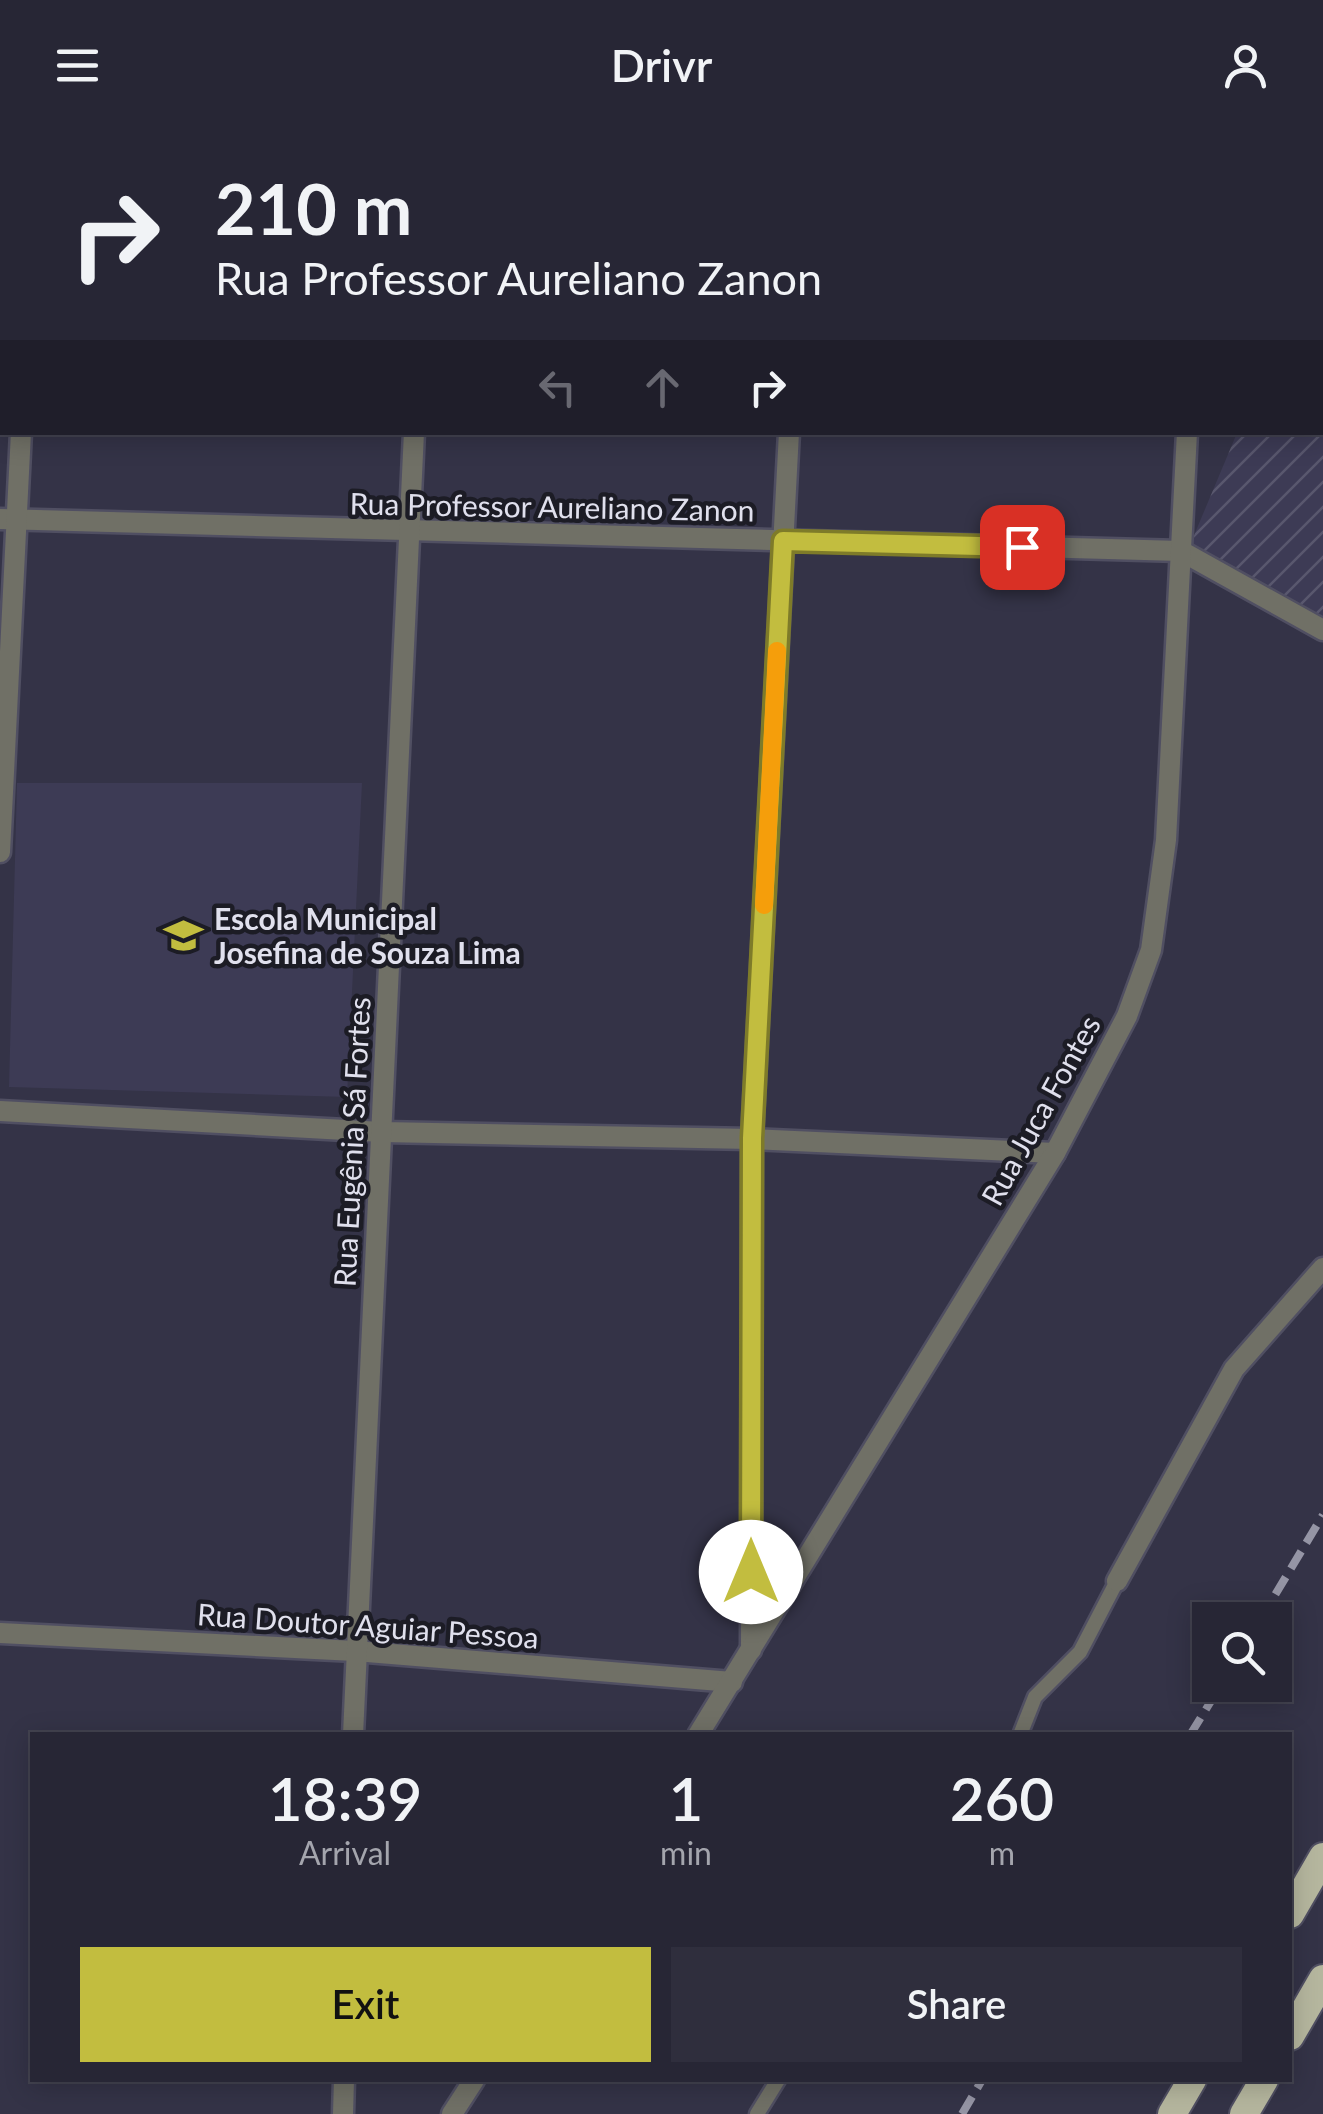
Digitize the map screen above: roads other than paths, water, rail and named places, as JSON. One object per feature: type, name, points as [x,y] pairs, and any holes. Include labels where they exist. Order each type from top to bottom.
[{"type":"highway","points":[[1292,1911],[1323,1857]]},
{"type":"highway","points":[[1292,2033],[1323,1979]]},
{"type":"highway","points":[[1172,2114],[1191,2082]]},
{"type":"highway","points":[[1244,2114],[1263,2082]]},
{"type":"street","points":[[0,852],[10,520],[21,435]]},
{"type":"street","name":"Rua Eugênia Sá Fortes","points":[[353,1732],[414,435]]},
{"type":"street","points":[[751,1651],[752,1138],[789,435]]},
{"type":"street","name":"Rua Juca Fontes","points":[[700,1732],[1055,1152],[1127,1016],[1151,950],[1166,840],[1187,435]]},
{"type":"street","name":"Rua Professor Aureliano Zanon","points":[[10,520],[1181,551],[1323,630]]},
{"type":"street","points":[[0,1111],[382,1132],[752,1138],[1055,1152]]},
{"type":"street","points":[[1117,1580],[1234,1369],[1323,1268]]},
{"type":"street","name":"Rua Doutor Aguiar Pessoa","points":[[0,1633],[355,1651],[732,1682]]},
{"type":"street","points":[[343,2114],[344,2082]]},
{"type":"street","points":[[452,2114],[473,2082]]},
{"type":"lane","points":[[1021,1732],[1036,1697],[1080,1652],[1117,1580]]},
{"type":"lane","points":[[756,2114],[777,2082]]},
{"type":"railway","points":[[1271,1602],[1323,1515]]},
{"type":"railway","points":[[1192,1732],[1210,1702]]},
{"type":"railway","points":[[962,2114],[981,2082]]},
{"type":"place","name":"Escola Municipal Josefina de Souza Lima","points":[[184,935]]}]
